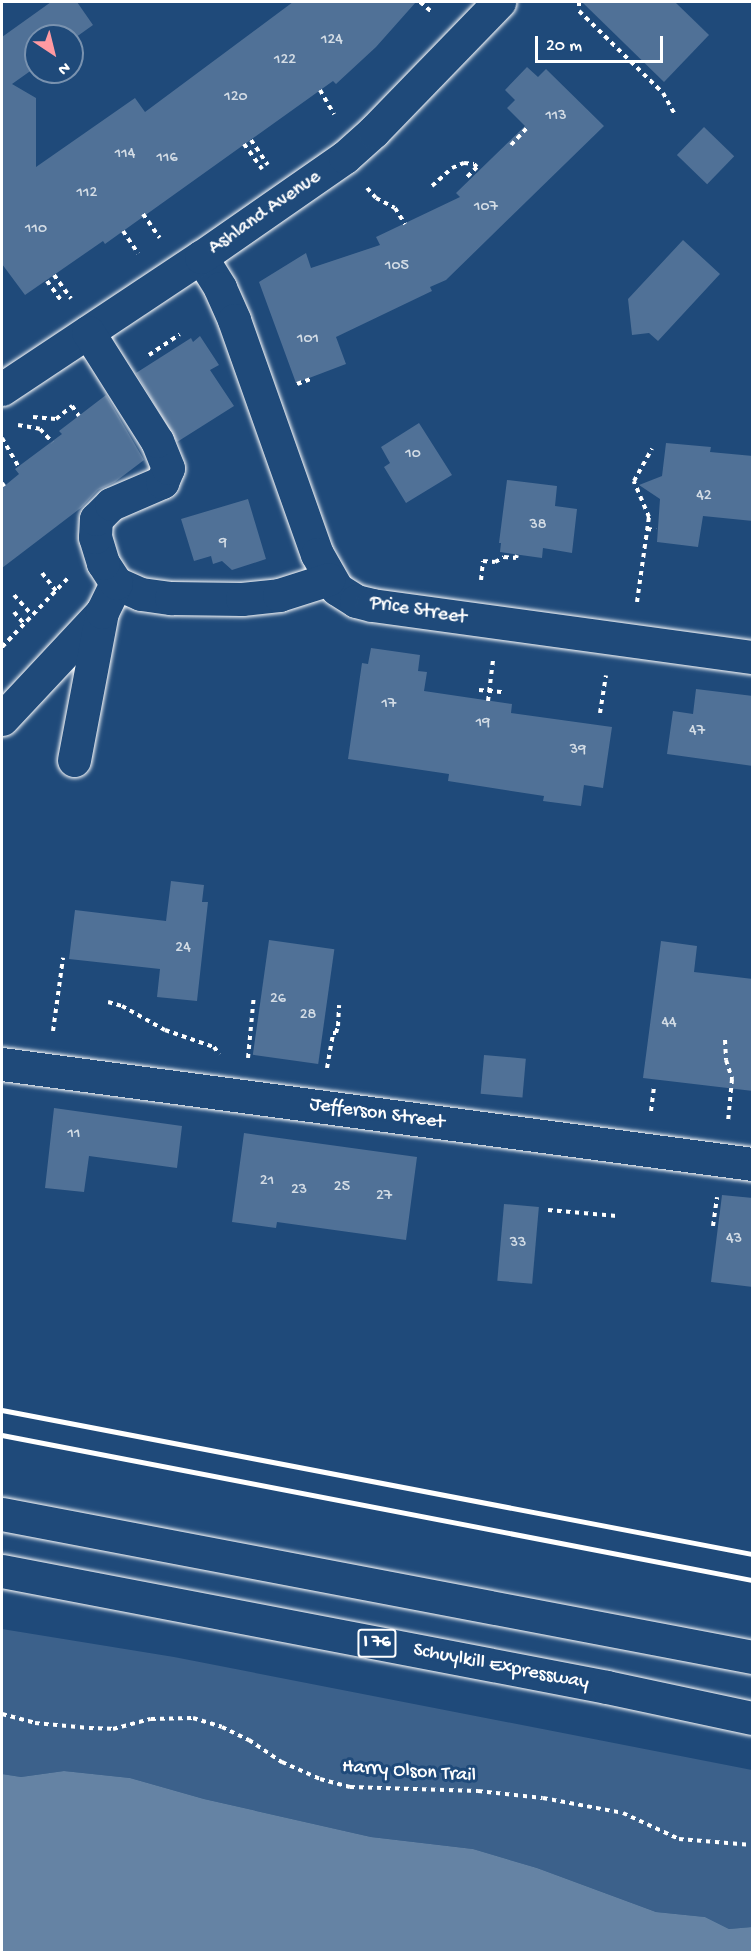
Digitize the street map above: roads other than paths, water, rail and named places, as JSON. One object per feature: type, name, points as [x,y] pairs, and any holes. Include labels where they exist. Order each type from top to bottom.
[{"type":"main road","name":"Ashland Avenue","points":[[2,389],[82,319],[201,257],[345,157],[374,131],[499,2]]},
{"type":"main road","name":"Price Street","points":[[201,257],[220,288],[234,320],[317,554],[329,579],[345,594],[372,605],[753,657]]},
{"type":"main road","points":[[82,319],[157,441],[168,468],[162,482],[111,504],[96,519],[95,537],[100,555],[116,583],[141,594],[171,598],[242,599],[279,594],[329,579]]},
{"type":"main road","points":[[74,760],[102,612],[116,583]]},
{"type":"main road","points":[[2,718],[102,612]]},
{"type":"main road","name":"Jefferson Street","points":[[2,1064],[753,1164]]},
{"type":"main road","points":[[2,1514],[753,1657]]},
{"type":"main road","name":"Schuylkill Expressway","points":[[2,1571],[607,1687],[753,1718]]},
{"type":"railway","points":[[2,1410],[752,1554]]},
{"type":"railway","points":[[2,1435],[752,1580]]}]
